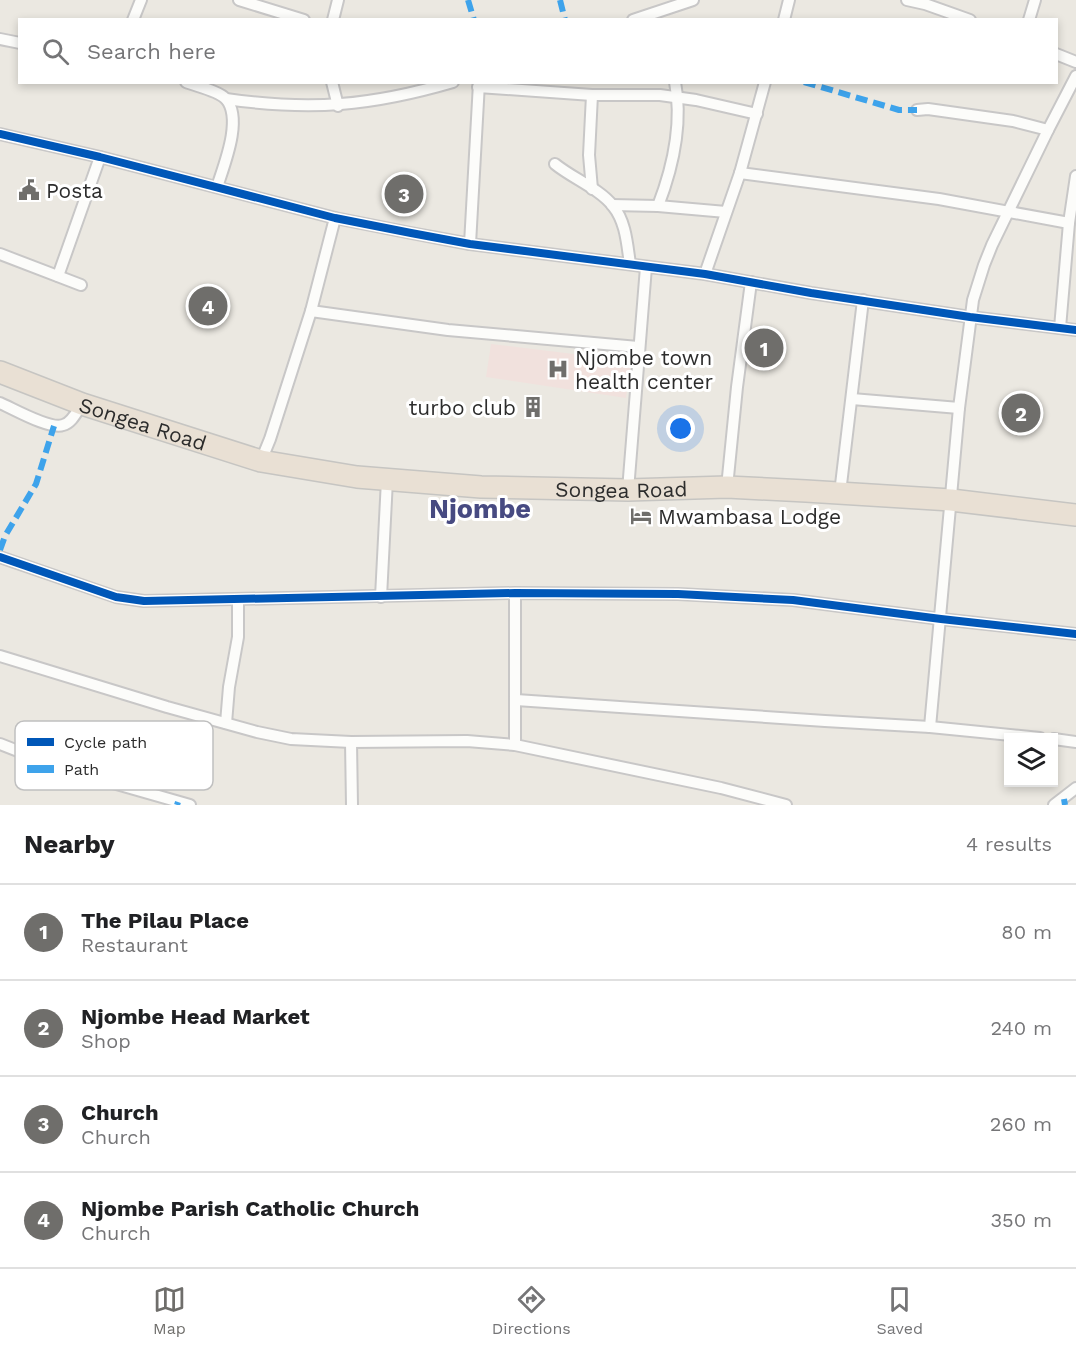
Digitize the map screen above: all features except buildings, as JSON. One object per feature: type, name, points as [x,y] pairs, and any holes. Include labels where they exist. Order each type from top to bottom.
[{"type":"highway","name":"Songea Road","points":[[0,372],[82,404],[261,460],[387,480],[481,487],[628,490],[727,487],[951,500],[1076,515]]},
{"type":"street","points":[[134,18],[141,0]]},
{"type":"street","points":[[239,0],[298,18]]},
{"type":"street","points":[[334,18],[338,0]]},
{"type":"street","points":[[644,18],[665,14],[693,0]]},
{"type":"street","points":[[784,18],[789,0]]},
{"type":"street","points":[[907,0],[964,18]]},
{"type":"street","points":[[1030,18],[1035,0]]},
{"type":"street","points":[[0,39],[18,43]]},
{"type":"street","points":[[1058,55],[1076,62]]},
{"type":"street","points":[[930,726],[959,408],[970,317],[984,265],[1076,76]]},
{"type":"street","points":[[192,84],[208,89],[226,99],[278,105],[338,106],[386,100],[446,84]]},
{"type":"street","points":[[333,84],[338,106]]},
{"type":"street","points":[[658,206],[673,158],[677,118],[675,84]]},
{"type":"street","points":[[705,274],[740,172],[764,84]]},
{"type":"street","points":[[470,244],[479,85],[592,95],[660,95],[757,114]]},
{"type":"street","points":[[592,95],[589,139],[589,170],[592,189]]},
{"type":"street","points":[[217,187],[231,144],[233,127],[232,114],[226,99]]},
{"type":"street","points":[[917,110],[928,109],[1005,120],[1048,130]]},
{"type":"street","points":[[1,137],[100,157],[335,218],[470,244],[705,274],[970,317],[1076,330]]},
{"type":"street","points":[[58,276],[100,157]]},
{"type":"street","points":[[555,165],[612,205],[620,218],[626,236],[630,264]]},
{"type":"street","points":[[740,172],[939,199],[1069,223]]},
{"type":"street","points":[[1060,328],[1069,223],[1076,176]]},
{"type":"street","points":[[612,205],[658,206],[726,212]]},
{"type":"street","points":[[261,460],[270,439],[311,311],[335,218]]},
{"type":"street","points":[[0,254],[81,285]]},
{"type":"street","points":[[628,490],[646,267]]},
{"type":"street","points":[[727,487],[751,282]]},
{"type":"street","points":[[840,493],[863,300]]},
{"type":"street","points":[[311,311],[448,330],[638,347]]},
{"type":"street","points":[[852,399],[959,408]]},
{"type":"street","points":[[0,403],[54,426],[64,425],[73,418],[82,404]]},
{"type":"street","points":[[381,597],[387,480]]},
{"type":"street","points":[[0,557],[116,597],[144,602],[515,593],[743,596],[1076,634]]},
{"type":"street","points":[[515,593],[515,745]]},
{"type":"street","points":[[226,723],[228,694],[238,637],[238,599]]},
{"type":"street","points":[[0,656],[114,692],[257,732],[291,739],[351,742],[467,741],[515,745],[721,788],[786,805]]},
{"type":"street","points":[[516,700],[780,719],[930,726],[1004,734]]},
{"type":"street","points":[[1058,740],[1076,742]]},
{"type":"street","points":[[351,742],[351,805]]},
{"type":"street","points":[[0,744],[15,750]]},
{"type":"street","points":[[1054,805],[1076,788]]},
{"type":"street","points":[[138,790],[190,805]]},
{"type":"shaded area","name":"Njombe town health center","points":[[491,344],[631,361],[626,398],[486,377]]},
{"type":"marked path","points":[[468,0],[473,18]]},
{"type":"marked path","points":[[560,0],[564,18]]},
{"type":"marked path","points":[[811,84],[899,110],[917,110]]},
{"type":"marked path","points":[[0,550],[5,536],[36,484],[54,426]]},
{"type":"marked path","points":[[1064,799],[1065,805]]},
{"type":"cycle path","points":[[0,134],[100,157],[335,218],[470,244],[705,274],[811,293],[1076,330]]},
{"type":"cycle path","points":[[0,557],[116,597],[144,601],[515,593],[678,594],[793,600],[1076,634]]},
{"type":"place","name":"Posta","points":[[29,190]]},
{"type":"place","name":"Church","points":[[404,194]]},
{"type":"place","name":"Njombe Parish Catholic Church","points":[[208,306]]},
{"type":"place","name":"The Pilau Place","points":[[764,348]]},
{"type":"place","name":"Njombe town health center","points":[[558,369]]},
{"type":"place","name":"turbo club","points":[[533,407]]},
{"type":"place","name":"Njombe Head Market","points":[[1021,413]]},
{"type":"place","name":"Mwambasa Lodge","points":[[641,516]]},
{"type":"district","name":"Njombe","points":[[480,509]]}]
